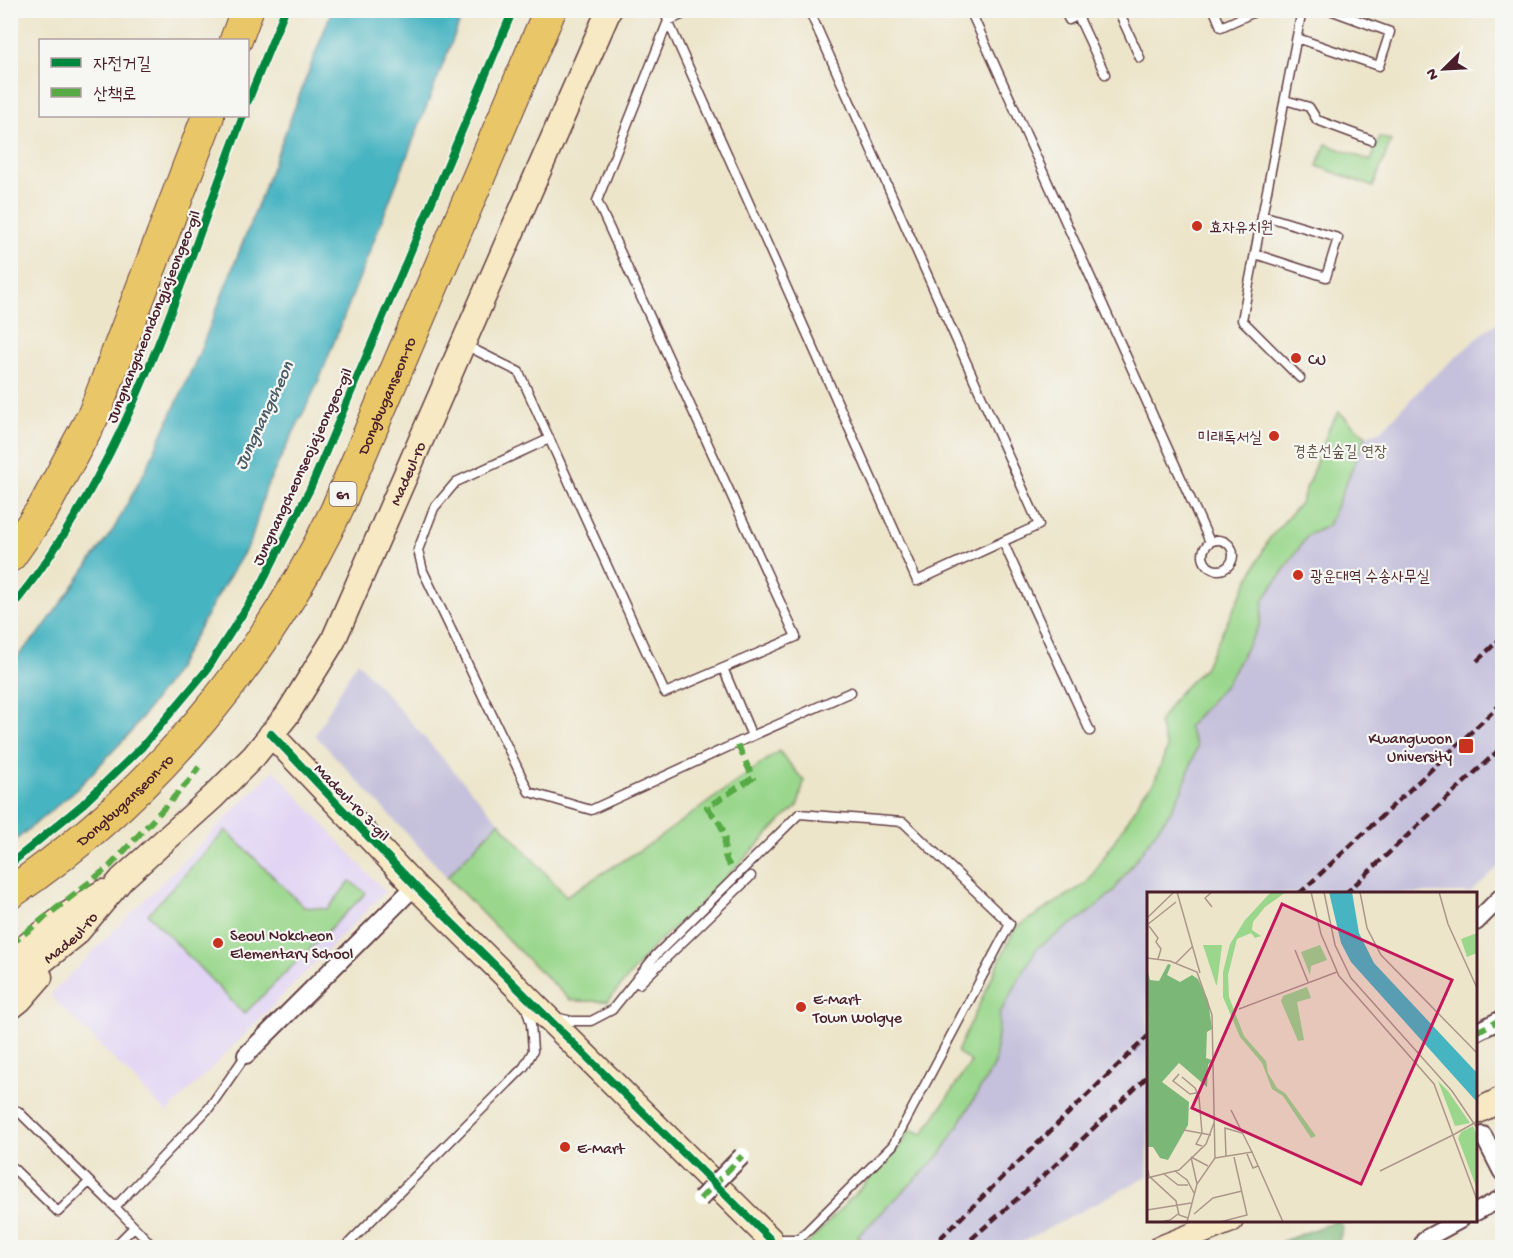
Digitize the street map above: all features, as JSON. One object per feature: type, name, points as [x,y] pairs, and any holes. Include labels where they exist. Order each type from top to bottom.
[{"type":"highway","points":[[236,39],[248,10]]},
{"type":"highway","name":"Dongbuganseon-ro","points":[[13,893],[98,824],[181,745],[226,691],[290,596],[322,541],[337,509],[550,10]]},
{"type":"highway","points":[[10,556],[43,509],[94,414],[208,117]]},
{"type":"main road","name":"Madeul-ro","points":[[10,987],[75,935],[122,879],[213,797],[254,756],[287,715],[333,641],[609,10]]},
{"type":"main road","name":"Madeul-ro 3-gil","points":[[271,734],[415,885],[766,1243]]},
{"type":"main road","name":"Madeul-ro","points":[[10,959],[62,918],[122,879]]},
{"type":"main road","points":[[10,1008],[20,1000],[75,935]]},
{"type":"main road","points":[[1479,1123],[1503,1099]]},
{"type":"main road","points":[[1161,1248],[1228,1222]]},
{"type":"street","points":[[246,1055],[415,885]]},
{"type":"street","points":[[1477,921],[1503,896]]},
{"type":"street","points":[[1477,1032],[1503,1019]]},
{"type":"street","points":[[1479,1123],[1503,1172]]},
{"type":"street","points":[[700,1199],[742,1156]]},
{"type":"street","points":[[1477,1211],[1503,1198]]},
{"type":"street","points":[[1421,1248],[1425,1239],[1458,1222]]},
{"type":"lane","points":[[664,10],[917,581],[1039,525],[809,10]]},
{"type":"lane","points":[[462,344],[519,372],[665,693],[796,637],[597,201],[668,21],[693,10]]},
{"type":"lane","points":[[970,10],[1210,542]]},
{"type":"lane","points":[[1064,10],[1069,20],[1090,10]]},
{"type":"lane","points":[[1118,10],[1140,57]]},
{"type":"lane","points":[[1214,10],[1221,27],[1260,10]]},
{"type":"lane","points":[[1300,378],[1242,320],[1302,10]]},
{"type":"lane","points":[[1297,38],[1379,66],[1390,32],[1330,10]]},
{"type":"lane","points":[[1078,16],[1105,74]]},
{"type":"lane","points":[[1285,100],[1309,107],[1317,120],[1371,140]]},
{"type":"lane","points":[[1255,254],[1326,277],[1338,238],[1262,215]]},
{"type":"lane","points":[[549,439],[456,482],[434,508],[418,550],[423,571],[529,792],[591,810],[851,692]]},
{"type":"lane","points":[[1003,542],[1090,731]]},
{"type":"lane","points":[[723,668],[752,736]]},
{"type":"lane","points":[[612,1010],[656,955],[799,814],[903,822],[1010,924],[893,1145],[799,1239],[766,1243]]},
{"type":"lane","points":[[543,1014],[572,1021],[591,1021],[612,1010],[751,876]]},
{"type":"lane","points":[[344,1248],[524,1067],[533,1051],[531,1024],[521,992]]},
{"type":"lane","points":[[115,1207],[209,1108],[246,1055]]},
{"type":"lane","points":[[10,1118],[18,1111],[155,1248]]},
{"type":"lane","points":[[10,1166],[58,1212],[89,1182]]},
{"type":"lane","points":[[113,1248],[134,1227]]},
{"type":"shaded area","points":[[1502,320],[1502,864],[1471,892],[1147,892],[1147,1177],[1013,1247],[867,1247],[858,1236],[941,1154],[995,1064],[1000,1013],[1037,948],[1087,914],[1112,893],[1170,812],[1183,788],[1188,727],[1226,684],[1260,625],[1264,599],[1308,535],[1328,526],[1366,436],[1381,431],[1424,385],[1489,328]]},
{"type":"shaded area","points":[[357,661],[499,822],[447,877],[315,735]]},
{"type":"shaded area","name":"Seoul Nokcheon Elementary School","points":[[274,770],[385,892],[167,1113],[50,995]]},
{"type":"green space","points":[[1380,137],[1391,141],[1373,187],[1317,166],[1326,144],[1371,161]]},
{"type":"green space","name":"경춘선숲길 연장","points":[[1339,412],[1366,436],[1328,526],[1308,535],[1264,599],[1260,624],[1226,684],[1188,727],[1197,747],[1183,788],[1170,812],[1112,893],[1087,914],[1037,948],[1000,1013],[995,1064],[941,1154],[858,1236],[867,1247],[804,1247],[898,1149],[910,1129],[923,1134],[971,1062],[957,1052],[1015,928],[1087,883],[1137,806],[1141,796],[1154,783],[1167,748],[1159,723],[1176,696],[1204,668],[1269,539],[1301,502],[1330,426]]},
{"type":"green space","points":[[779,751],[804,781],[798,806],[707,897],[656,944],[608,1001],[570,1000],[447,877],[499,822],[566,896],[650,844]]},
{"type":"green space","points":[[226,830],[304,907],[328,909],[350,881],[366,893],[244,1014],[148,914]]},
{"type":"green space","points":[[1333,1222],[1340,1222],[1343,1228],[1337,1247],[1268,1247]]},
{"type":"water","name":"Jungnangcheon","points":[[332,10],[464,11],[318,383],[266,488],[251,541],[173,675],[131,732],[77,789],[11,844],[11,663],[41,631],[113,530],[147,467],[198,356]]},
{"type":"railway","points":[[1477,661],[1502,637]]},
{"type":"railway","points":[[1301,892],[1502,703]]},
{"type":"railway","points":[[1347,892],[1502,747]]},
{"type":"railway","points":[[930,1248],[1147,1037]]},
{"type":"railway","points":[[961,1248],[1050,1170],[1147,1077]]},
{"type":"marked path","points":[[730,866],[724,852],[724,833],[707,807],[753,778],[737,743]]},
{"type":"marked path","points":[[10,945],[110,866],[190,780],[199,767]]},
{"type":"marked path","points":[[1477,1032],[1502,1019]]},
{"type":"marked path","points":[[700,1199],[742,1156]]},
{"type":"cycle path","points":[[249,99],[285,10]]},
{"type":"cycle path","name":"Jungnangcheonseojajeongeo-gil","points":[[10,864],[83,804],[142,747],[206,671],[261,585],[310,489],[513,10]]},
{"type":"cycle path","name":"Jungnangcheondongjajeongeo-gil","points":[[10,609],[42,567],[71,523],[121,431],[181,285],[243,117]]},
{"type":"cycle path","points":[[271,734],[415,886],[770,1239]]},
{"type":"place","name":"효자유치원","points":[[1197,226]]},
{"type":"place","name":"CU","points":[[1296,358]]},
{"type":"place","name":"미래독서실","points":[[1274,436]]},
{"type":"place","name":"광운대역 수송사무실","points":[[1298,575]]},
{"type":"place","name":"Kwangwoon University","points":[[1466,746]]},
{"type":"place","name":"Seoul Nokcheon Elementary School","points":[[218,943]]},
{"type":"place","name":"E-Mart Town Wolgye","points":[[801,1007]]},
{"type":"place","name":"E-Mart","points":[[565,1147]]}]
